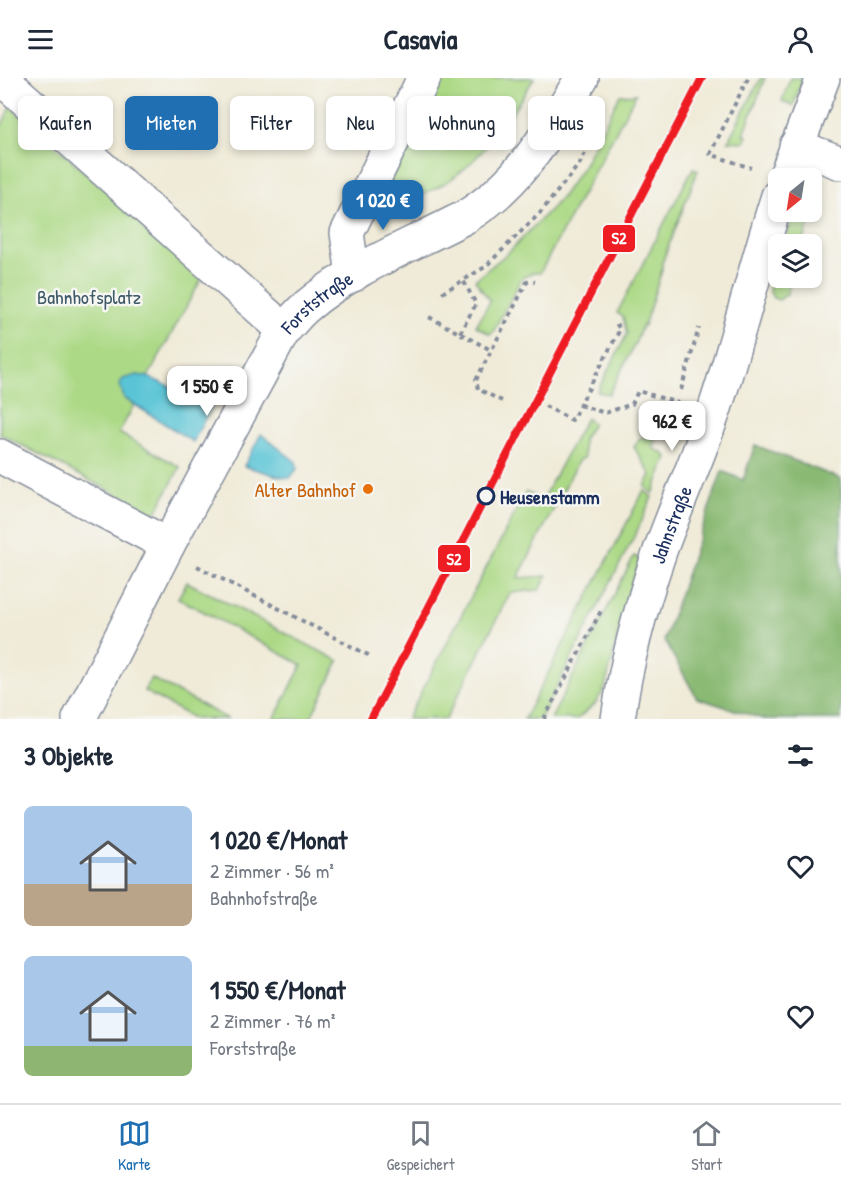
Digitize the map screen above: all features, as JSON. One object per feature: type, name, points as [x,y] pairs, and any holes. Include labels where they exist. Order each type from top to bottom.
[{"type":"street","name":"Forststraße","points":[[79,719],[165,550],[284,330],[306,307],[353,275],[347,233],[424,78]]},
{"type":"street","points":[[353,275],[481,208],[527,163],[548,134],[582,78]]},
{"type":"street","points":[[788,168],[822,78]]},
{"type":"street","points":[[2,81],[284,330]]},
{"type":"street","points":[[796,146],[841,163]]},
{"type":"street","name":"Jahnstraße","points":[[618,719],[623,682],[644,599],[714,411],[769,222]]},
{"type":"street","points":[[0,456],[165,550]]},
{"type":"path","points":[[748,78],[710,154],[751,168]]},
{"type":"path","points":[[460,333],[476,304],[463,280]]},
{"type":"path","points":[[502,401],[478,389],[476,380],[527,282],[535,282]]},
{"type":"path","points":[[429,317],[491,350]]},
{"type":"path","points":[[545,406],[572,420],[620,329],[615,322]]},
{"type":"path","points":[[580,405],[605,413],[632,404],[638,391],[714,411]]},
{"type":"path","points":[[165,550],[370,656]]},
{"type":"green space","points":[[440,78],[534,78],[516,107],[516,96],[431,96]]},
{"type":"green space","points":[[761,78],[765,78],[744,134],[747,136],[744,142],[728,141]]},
{"type":"green space","points":[[790,78],[803,78],[793,106],[782,101]]},
{"type":"green space","points":[[636,94],[540,273],[532,273],[522,278],[493,332],[490,334],[476,326],[490,301],[475,280],[510,251],[561,198],[591,150],[605,150],[605,124],[620,95]]},
{"type":"green space","name":"Bahnhofsplatz","points":[[11,107],[18,113],[18,150],[60,150],[203,276],[148,377],[137,375],[124,398],[134,405],[119,433],[180,467],[155,514],[0,434],[0,128]]},
{"type":"green space","points":[[407,146],[407,150],[483,150],[453,178],[400,206],[383,195]]},
{"type":"green space","points":[[693,168],[698,170],[662,263],[662,270],[644,326],[609,394],[597,392],[627,334],[623,317],[617,313]]},
{"type":"green space","points":[[791,222],[810,222],[806,234],[787,234]]},
{"type":"green space","points":[[770,288],[789,288],[787,294],[779,300],[773,298]]},
{"type":"green space","points":[[586,418],[593,424],[583,439],[584,458],[579,460],[518,578],[547,576],[540,590],[510,593],[446,719],[407,719],[526,492],[542,500]]},
{"type":"green space","points":[[649,436],[656,440],[653,448],[667,457],[653,494],[645,486],[651,475],[634,447],[639,439]]},
{"type":"green space","points":[[755,445],[841,479],[841,719],[763,719],[697,698],[664,640],[722,471],[743,480]]},
{"type":"green space","points":[[644,490],[652,497],[639,527],[540,719],[524,719]]},
{"type":"green space","points":[[634,556],[640,559],[626,601],[605,688],[595,704],[577,719],[551,719]]},
{"type":"green space","points":[[187,582],[339,661],[310,719],[274,719],[302,665],[178,598]]},
{"type":"green space","points":[[151,678],[228,719],[195,719],[144,691]]},
{"type":"water","points":[[137,375],[148,377],[212,405],[193,442],[124,398],[120,384],[123,379]]},
{"type":"water","points":[[261,434],[296,462],[297,469],[290,478],[244,466]]},
{"type":"transit line","name":"S2","points":[[371,719],[702,78]]},
{"type":"place","name":"Alter Bahnhof","points":[[368,489]]},
{"type":"place","name":"Heusenstamm","points":[[486,496]]}]
